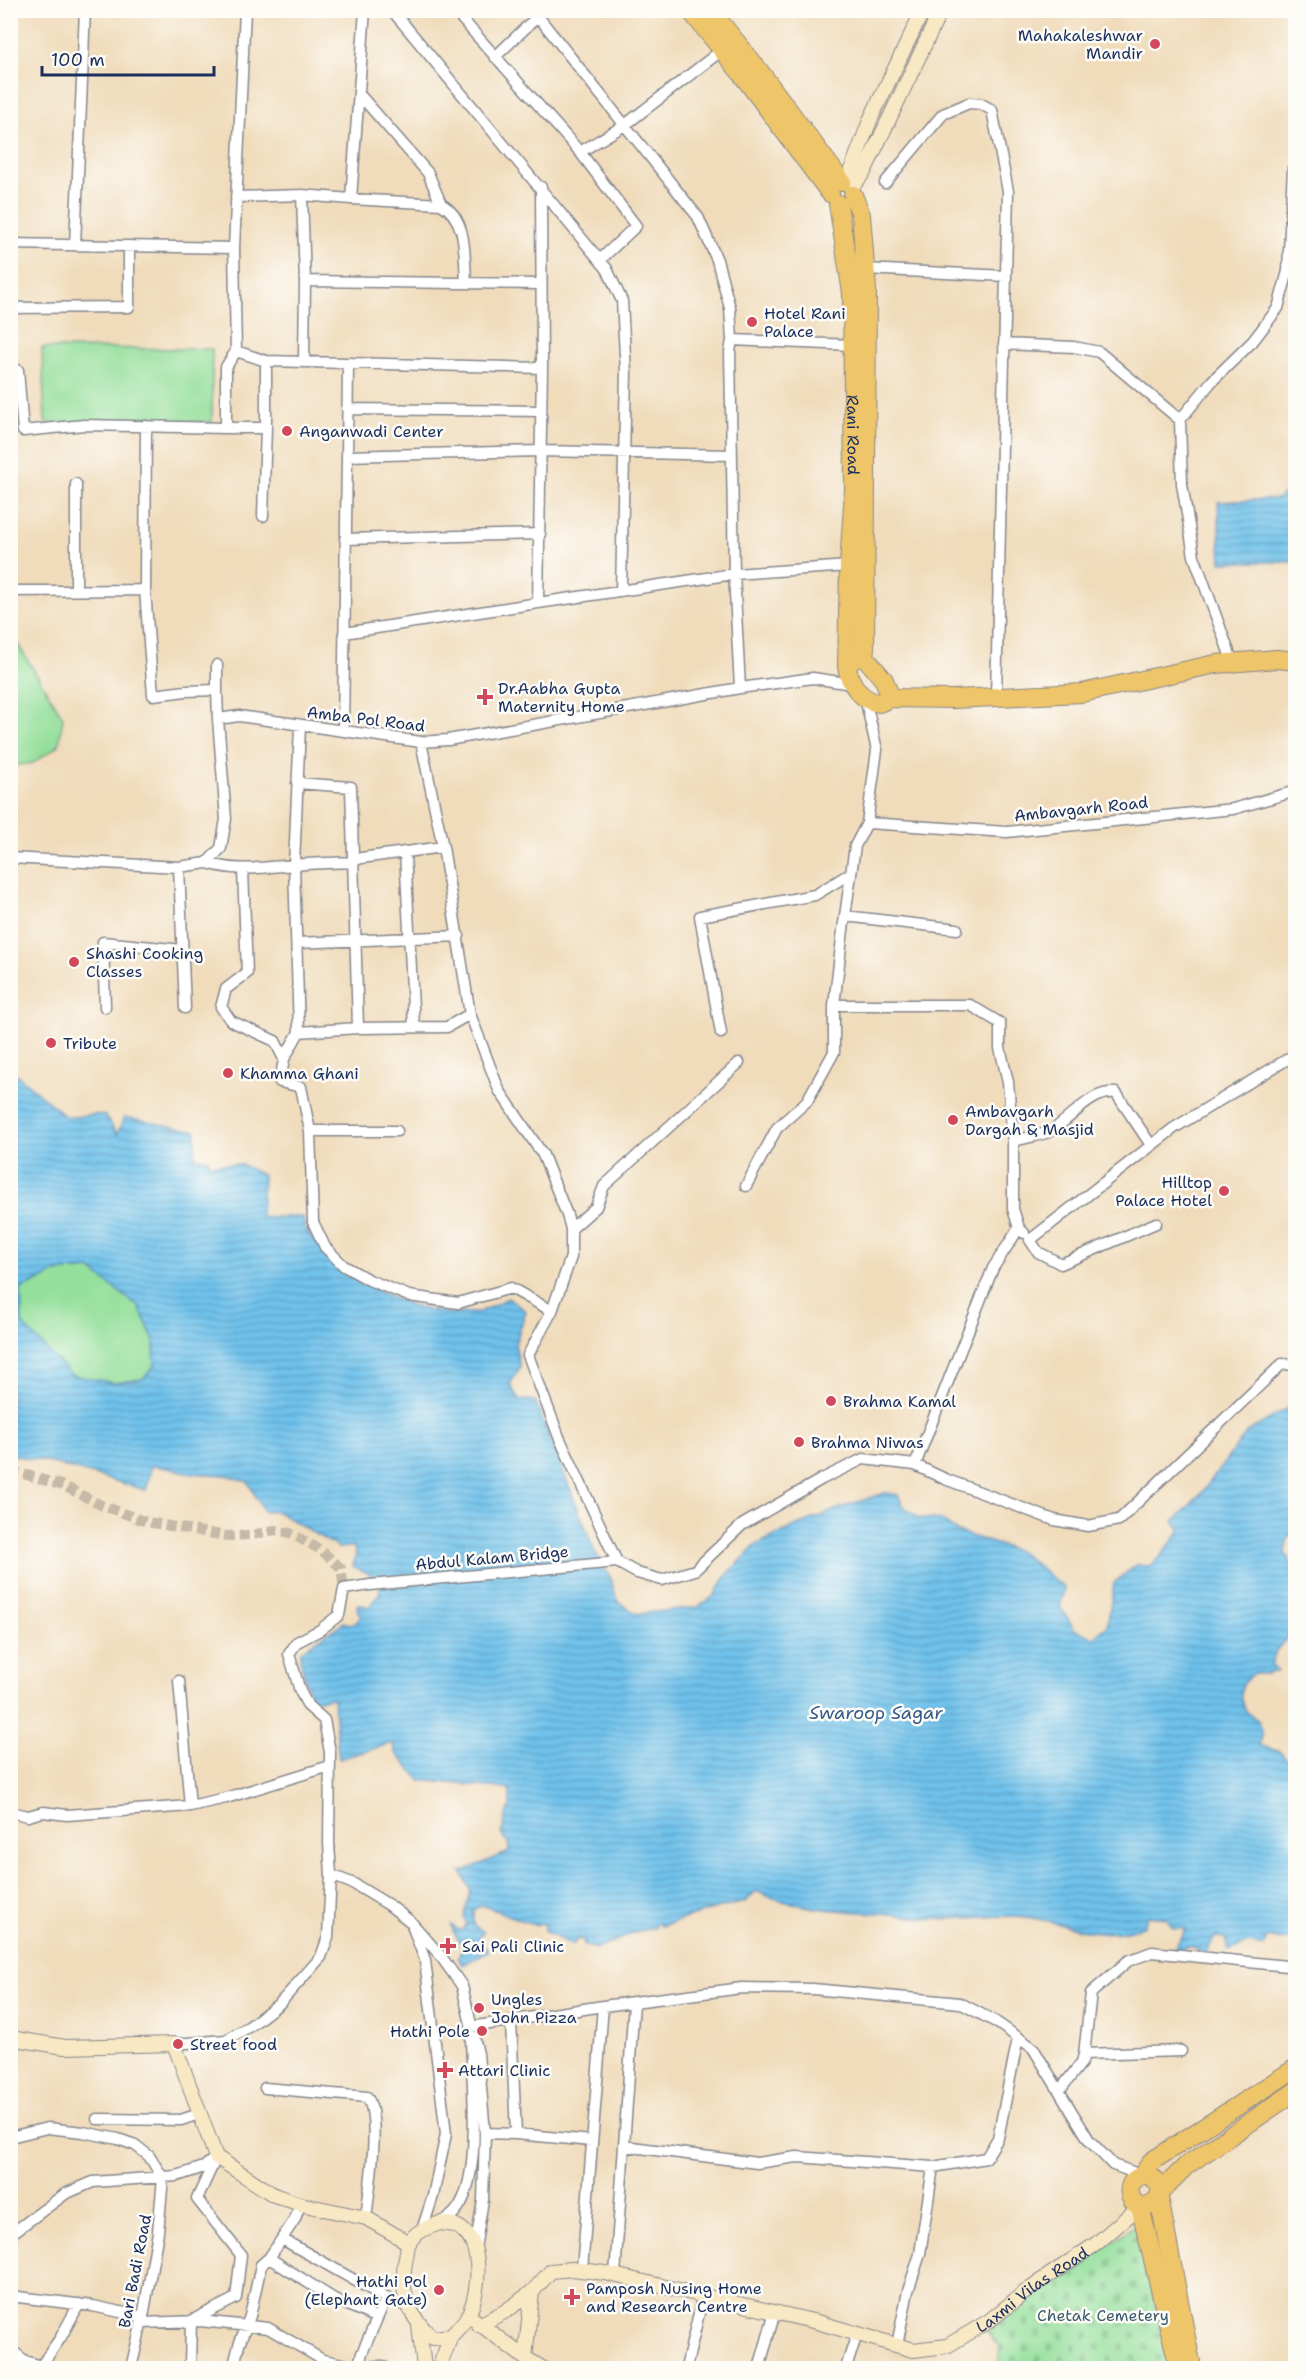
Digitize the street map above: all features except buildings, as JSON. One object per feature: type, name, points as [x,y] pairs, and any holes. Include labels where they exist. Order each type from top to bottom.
[{"type":"highway","name":"Rani Road","points":[[690,10],[843,191],[852,293],[854,489],[849,566],[847,666],[852,684]]},
{"type":"highway","points":[[710,10],[753,64],[861,215],[865,269],[865,657],[884,680],[891,698]]},
{"type":"highway","points":[[847,666],[855,658],[865,657]]},
{"type":"highway","points":[[852,684],[865,698],[879,703],[891,698],[953,699],[1082,693],[1216,664],[1277,659],[1296,661]]},
{"type":"highway","points":[[1179,2368],[1140,2206],[1132,2200],[1129,2190],[1133,2181],[1152,2161],[1296,2068]]},
{"type":"highway","points":[[1160,2195],[1187,2165],[1296,2091]]},
{"type":"highway","points":[[1141,2175],[1155,2178],[1159,2184],[1192,2368]]},
{"type":"highway","name":"Laxmi Vilas Road","points":[[1140,2206],[1154,2204],[1160,2195]]},
{"type":"street","points":[[75,245],[85,10]]},
{"type":"street","points":[[226,428],[226,367],[236,351],[234,248],[245,10]]},
{"type":"street","points":[[351,199],[365,10]]},
{"type":"street","points":[[392,10],[600,260],[607,269],[622,301],[626,373],[621,591]]},
{"type":"street","points":[[454,10],[580,152],[636,226],[600,260]]},
{"type":"street","name":"Rani Road","points":[[843,191],[870,118],[923,10]]},
{"type":"street","points":[[843,191],[864,172],[941,10]]},
{"type":"street","points":[[495,57],[536,14],[698,217],[717,260],[730,308],[732,340],[730,352],[734,574],[740,688]]},
{"type":"street","points":[[580,152],[625,125],[722,50]]},
{"type":"street","points":[[359,94],[428,173],[441,204]]},
{"type":"street","points":[[885,183],[943,114],[969,102],[981,104],[992,110],[1008,191],[996,697]]},
{"type":"street","points":[[1233,663],[1194,556],[1182,484],[1180,420],[1212,381],[1253,340],[1278,308],[1288,271],[1293,168]]},
{"type":"street","points":[[538,603],[542,368],[541,187]]},
{"type":"street","points":[[236,196],[302,195],[441,204],[452,210],[462,229],[466,283]]},
{"type":"street","points":[[302,195],[305,280],[304,361]]},
{"type":"street","points":[[10,244],[234,248]]},
{"type":"street","points":[[10,308],[129,307],[129,246]]},
{"type":"street","points":[[865,269],[1006,276]]},
{"type":"street","points":[[305,280],[542,284]]},
{"type":"street","points":[[732,340],[852,345]]},
{"type":"street","points":[[1004,344],[1074,347],[1099,352],[1180,420]]},
{"type":"street","points":[[236,351],[266,362],[304,361],[542,368]]},
{"type":"street","points":[[263,516],[266,362]]},
{"type":"street","points":[[343,730],[348,364]]},
{"type":"street","points":[[18,370],[22,431],[84,425],[266,429]]},
{"type":"street","points":[[347,409],[541,411]]},
{"type":"street","points":[[146,426],[145,590],[153,695],[217,690]]},
{"type":"street","points":[[347,456],[541,451],[732,455]]},
{"type":"street","points":[[76,484],[76,589]]},
{"type":"street","points":[[345,539],[540,534]]},
{"type":"street","points":[[344,633],[734,574],[849,566]]},
{"type":"street","points":[[10,591],[145,590]]},
{"type":"street","points":[[207,863],[221,848],[226,819],[218,718],[217,665]]},
{"type":"street","name":"Amba Pol Road","points":[[218,718],[239,716],[421,742],[448,740],[740,688],[813,678],[852,684]]},
{"type":"street","points":[[746,1186],[777,1128],[807,1101],[834,1052],[834,1005],[851,873],[855,846],[867,823],[877,750],[865,698]]},
{"type":"street","points":[[300,726],[294,865],[300,1032],[284,1059],[280,1082],[301,1087],[310,1131],[313,1222],[325,1247],[344,1266],[369,1280],[409,1296],[458,1303],[511,1288],[552,1311]]},
{"type":"street","points":[[421,742],[443,847],[471,1014],[499,1090],[543,1155],[571,1229],[571,1257],[552,1311],[528,1356],[559,1437],[617,1562],[637,1573],[662,1580],[695,1570],[742,1525],[822,1479],[863,1459],[915,1465],[945,1479],[1054,1520],[1088,1526],[1119,1520],[1282,1364],[1296,1365]]},
{"type":"street","points":[[297,783],[351,787],[358,1028]]},
{"type":"street","name":"Ambavgarh Road","points":[[867,823],[1007,832],[1233,809],[1296,791]]},
{"type":"street","points":[[10,858],[179,867],[207,863],[227,869],[243,870],[352,862],[361,858],[443,847]]},
{"type":"street","points":[[405,852],[414,1027]]},
{"type":"street","points":[[179,867],[185,1008]]},
{"type":"street","points":[[243,870],[247,973],[226,989],[221,1007],[231,1021],[275,1041],[284,1059]]},
{"type":"street","points":[[721,1033],[700,916],[815,895],[851,873]]},
{"type":"street","points":[[845,916],[957,929]]},
{"type":"street","points":[[297,943],[459,936]]},
{"type":"street","points":[[105,1007],[103,942],[182,950]]},
{"type":"street","points":[[834,1005],[970,1005],[1000,1023],[1000,1048],[1008,1082],[1012,1141],[1012,1209],[1019,1228],[1038,1252],[1061,1264],[1156,1223]]},
{"type":"street","points":[[300,1032],[358,1028],[447,1027],[471,1014]]},
{"type":"street","points":[[1030,1240],[1151,1144],[1296,1054]]},
{"type":"street","points":[[571,1229],[596,1207],[603,1185],[739,1063]]},
{"type":"street","points":[[1012,1141],[1049,1131],[1080,1108],[1108,1092],[1116,1093],[1151,1144]]},
{"type":"street","points":[[310,1131],[397,1131]]},
{"type":"street","points":[[915,1465],[993,1268],[1019,1228]]},
{"type":"street","name":"Abdul Kalam Bridge","points":[[330,1766],[324,1720],[308,1706],[300,1691],[289,1654],[297,1642],[320,1630],[339,1615],[344,1589],[617,1562]]},
{"type":"street","points":[[179,1681],[190,1806]]},
{"type":"street","points":[[10,1812],[28,1816],[43,1812],[67,1815],[190,1806],[226,1798],[330,1766],[331,1875],[328,1937],[321,1957],[280,2003],[250,2026],[226,2040],[64,2047],[10,2038]]},
{"type":"street","points":[[331,1875],[389,1905],[411,1922],[440,1955],[462,1986],[478,2054],[485,2133],[483,2200],[474,2249],[478,2276],[468,2315],[451,2336],[439,2368]]},
{"type":"street","points":[[411,1922],[425,1960],[446,2134],[422,2230]]},
{"type":"street","points":[[1060,2090],[1082,2062],[1091,1993],[1128,1961],[1152,1952],[1296,1967]]},
{"type":"street","points":[[471,2027],[603,2006],[742,1988],[813,1989],[960,2003],[996,2022],[1033,2048],[1089,2140],[1113,2165],[1141,2175]]},
{"type":"street","points":[[615,2275],[634,2002]]},
{"type":"street","points":[[582,2270],[603,2006]]},
{"type":"street","points":[[511,2022],[516,2134]]},
{"type":"street","points":[[451,2336],[433,2338],[419,2326],[407,2306],[403,2269],[409,2243],[422,2230],[440,2223],[456,2212],[468,2188],[474,2134],[471,2027]]},
{"type":"street","points":[[624,2145],[757,2163],[797,2157],[933,2167],[986,2158],[998,2138],[1018,2038]]},
{"type":"street","points":[[174,2044],[216,2157],[274,2195],[300,2204],[366,2218],[409,2243]]},
{"type":"street","points":[[1084,2054],[1181,2051]]},
{"type":"street","points":[[265,2088],[367,2097],[372,2112],[372,2164],[366,2218]]},
{"type":"street","points":[[1277,2103],[1296,2096]]},
{"type":"street","points":[[97,2119],[181,2120],[200,2114]]},
{"type":"street","points":[[10,2137],[47,2128],[118,2139],[135,2145],[149,2156],[163,2178]]},
{"type":"street","points":[[485,2133],[592,2141]]},
{"type":"street","points":[[10,2278],[11,2234],[65,2194],[93,2182],[177,2176],[204,2167],[216,2157]]},
{"type":"street","points":[[191,2321],[236,2298],[241,2254],[197,2199],[216,2157]]},
{"type":"street","points":[[897,2345],[908,2291],[920,2254],[933,2167]]},
{"type":"street","name":"Bari Badi Road","points":[[131,2368],[158,2232],[163,2178]]},
{"type":"street","points":[[236,2368],[234,2365],[261,2265],[269,2258],[295,2220],[300,2204]]},
{"type":"street","name":"Laxmi Vilas Road","points":[[485,2328],[532,2292],[551,2271],[582,2270],[615,2275],[775,2312],[912,2349],[947,2346],[989,2321],[1030,2288],[1096,2244],[1140,2206]]},
{"type":"street","points":[[440,2223],[454,2225],[466,2234],[474,2249]]},
{"type":"street","points":[[282,2239],[386,2298],[407,2306]]},
{"type":"street","points":[[269,2258],[334,2299],[377,2318]]},
{"type":"street","points":[[525,2358],[532,2292]]},
{"type":"street","points":[[10,2296],[79,2304],[142,2320],[246,2324],[268,2328],[323,2360],[358,2368],[382,2366],[384,2368]]},
{"type":"street","points":[[686,2368],[703,2296]]},
{"type":"street","points":[[358,2368],[362,2353],[386,2298]]},
{"type":"street","points":[[10,2349],[26,2361],[43,2367],[79,2304]]},
{"type":"street","points":[[759,2368],[775,2312]]},
{"type":"street","points":[[468,2315],[542,2368]]},
{"type":"street","points":[[190,2368],[191,2321]]},
{"type":"street","points":[[419,2326],[424,2368]]},
{"type":"street","points":[[846,2368],[857,2334]]},
{"type":"green space","points":[[42,348],[212,349],[212,422],[45,423]]},
{"type":"green space","points":[[10,632],[63,717],[59,745],[33,763],[11,766]]},
{"type":"green space","points":[[90,1269],[139,1307],[154,1340],[155,1366],[143,1379],[114,1383],[71,1375],[22,1324],[21,1289],[59,1271]]},
{"type":"green space","name":"Chetak Cemetery","points":[[1136,2225],[1170,2368],[998,2368],[1000,2348],[986,2331]]},
{"type":"water","points":[[1295,486],[1295,562],[1221,562],[1218,502],[1277,499]]},
{"type":"water","name":"Swaroop Sagar","points":[[10,1069],[66,1117],[105,1115],[117,1134],[125,1117],[196,1131],[195,1158],[209,1159],[209,1164],[240,1164],[263,1175],[261,1217],[303,1217],[306,1232],[352,1274],[380,1292],[427,1310],[448,1313],[478,1313],[508,1298],[526,1311],[515,1344],[520,1367],[510,1384],[519,1400],[535,1401],[595,1552],[609,1575],[618,1602],[637,1614],[698,1607],[714,1596],[727,1575],[756,1545],[793,1527],[885,1493],[898,1495],[903,1506],[919,1518],[941,1520],[958,1532],[1021,1552],[1064,1588],[1060,1607],[1075,1630],[1094,1637],[1107,1626],[1114,1583],[1136,1565],[1149,1566],[1160,1557],[1181,1530],[1174,1521],[1200,1495],[1247,1432],[1295,1404],[1295,1455],[1290,1462],[1292,1469],[1295,1468],[1295,1525],[1287,1541],[1285,1553],[1292,1565],[1295,1579],[1295,1628],[1276,1651],[1271,1664],[1278,1671],[1266,1674],[1254,1673],[1246,1680],[1241,1698],[1245,1709],[1261,1725],[1262,1734],[1259,1745],[1280,1752],[1295,1768],[1295,1942],[1267,1937],[1264,1946],[1249,1943],[1229,1951],[1225,1938],[1215,1937],[1205,1955],[1191,1946],[1173,1951],[1186,1929],[1173,1928],[1166,1918],[1148,1916],[1144,1925],[1127,1931],[1095,1932],[1014,1916],[936,1919],[817,1908],[786,1902],[756,1891],[745,1902],[661,1926],[658,1922],[654,1928],[638,1931],[597,1949],[584,1945],[584,1941],[578,1938],[573,1945],[545,1932],[545,1925],[542,1923],[534,1925],[482,1905],[473,1910],[473,1925],[484,1932],[478,1939],[488,1951],[463,1965],[458,1958],[461,1944],[451,1925],[461,1931],[467,1924],[464,1916],[471,1890],[461,1872],[509,1852],[508,1842],[502,1833],[510,1808],[510,1789],[420,1780],[396,1753],[393,1743],[339,1759],[333,1698],[311,1700],[300,1659],[301,1651],[344,1622],[350,1625],[357,1622],[361,1615],[358,1604],[369,1607],[380,1592],[378,1578],[353,1566],[356,1554],[353,1546],[339,1548],[276,1511],[264,1512],[248,1482],[226,1475],[192,1473],[152,1465],[146,1490],[45,1461],[11,1455]],"holes":[[[90,1269],[139,1307],[154,1340],[155,1366],[143,1379],[114,1383],[71,1375],[22,1324],[21,1289],[59,1271]]]},
{"type":"tunnel","points":[[10,1470],[64,1486],[101,1505],[147,1522],[226,1536],[252,1535],[275,1530],[290,1533],[321,1550],[341,1568],[344,1589]]},
{"type":"place","name":"Mahakaleshwar Mandir","points":[[1155,44]]},
{"type":"place","name":"Hotel Rani Palace","points":[[752,322]]},
{"type":"place","name":"Anganwadi Center","points":[[287,431]]},
{"type":"place","name":"Dr.Aabha Gupta Maternity Home","points":[[485,697]]},
{"type":"place","name":"Shashi Cooking Classes","points":[[74,962]]},
{"type":"place","name":"Tribute","points":[[51,1043]]},
{"type":"place","name":"Khamma Ghani","points":[[228,1073]]},
{"type":"place","name":"Ambavgarh Dargah & Masjid","points":[[953,1120]]},
{"type":"place","name":"Hilltop Palace Hotel","points":[[1224,1191]]},
{"type":"place","name":"Brahma Kamal","points":[[831,1401]]},
{"type":"place","name":"Brahma Niwas","points":[[799,1442]]},
{"type":"place","name":"Sai Pali Clinic","points":[[448,1946]]},
{"type":"place","name":"Ungles John Pizza","points":[[479,2008]]},
{"type":"place","name":"Hathi Pole","points":[[482,2031]]},
{"type":"place","name":"Street food","points":[[178,2044]]},
{"type":"place","name":"Attari Clinic","points":[[445,2070]]},
{"type":"place","name":"Hathi Pol (Elephant Gate)","points":[[439,2290]]},
{"type":"place","name":"Pamposh Nusing Home and Research Centre","points":[[572,2297]]}]
